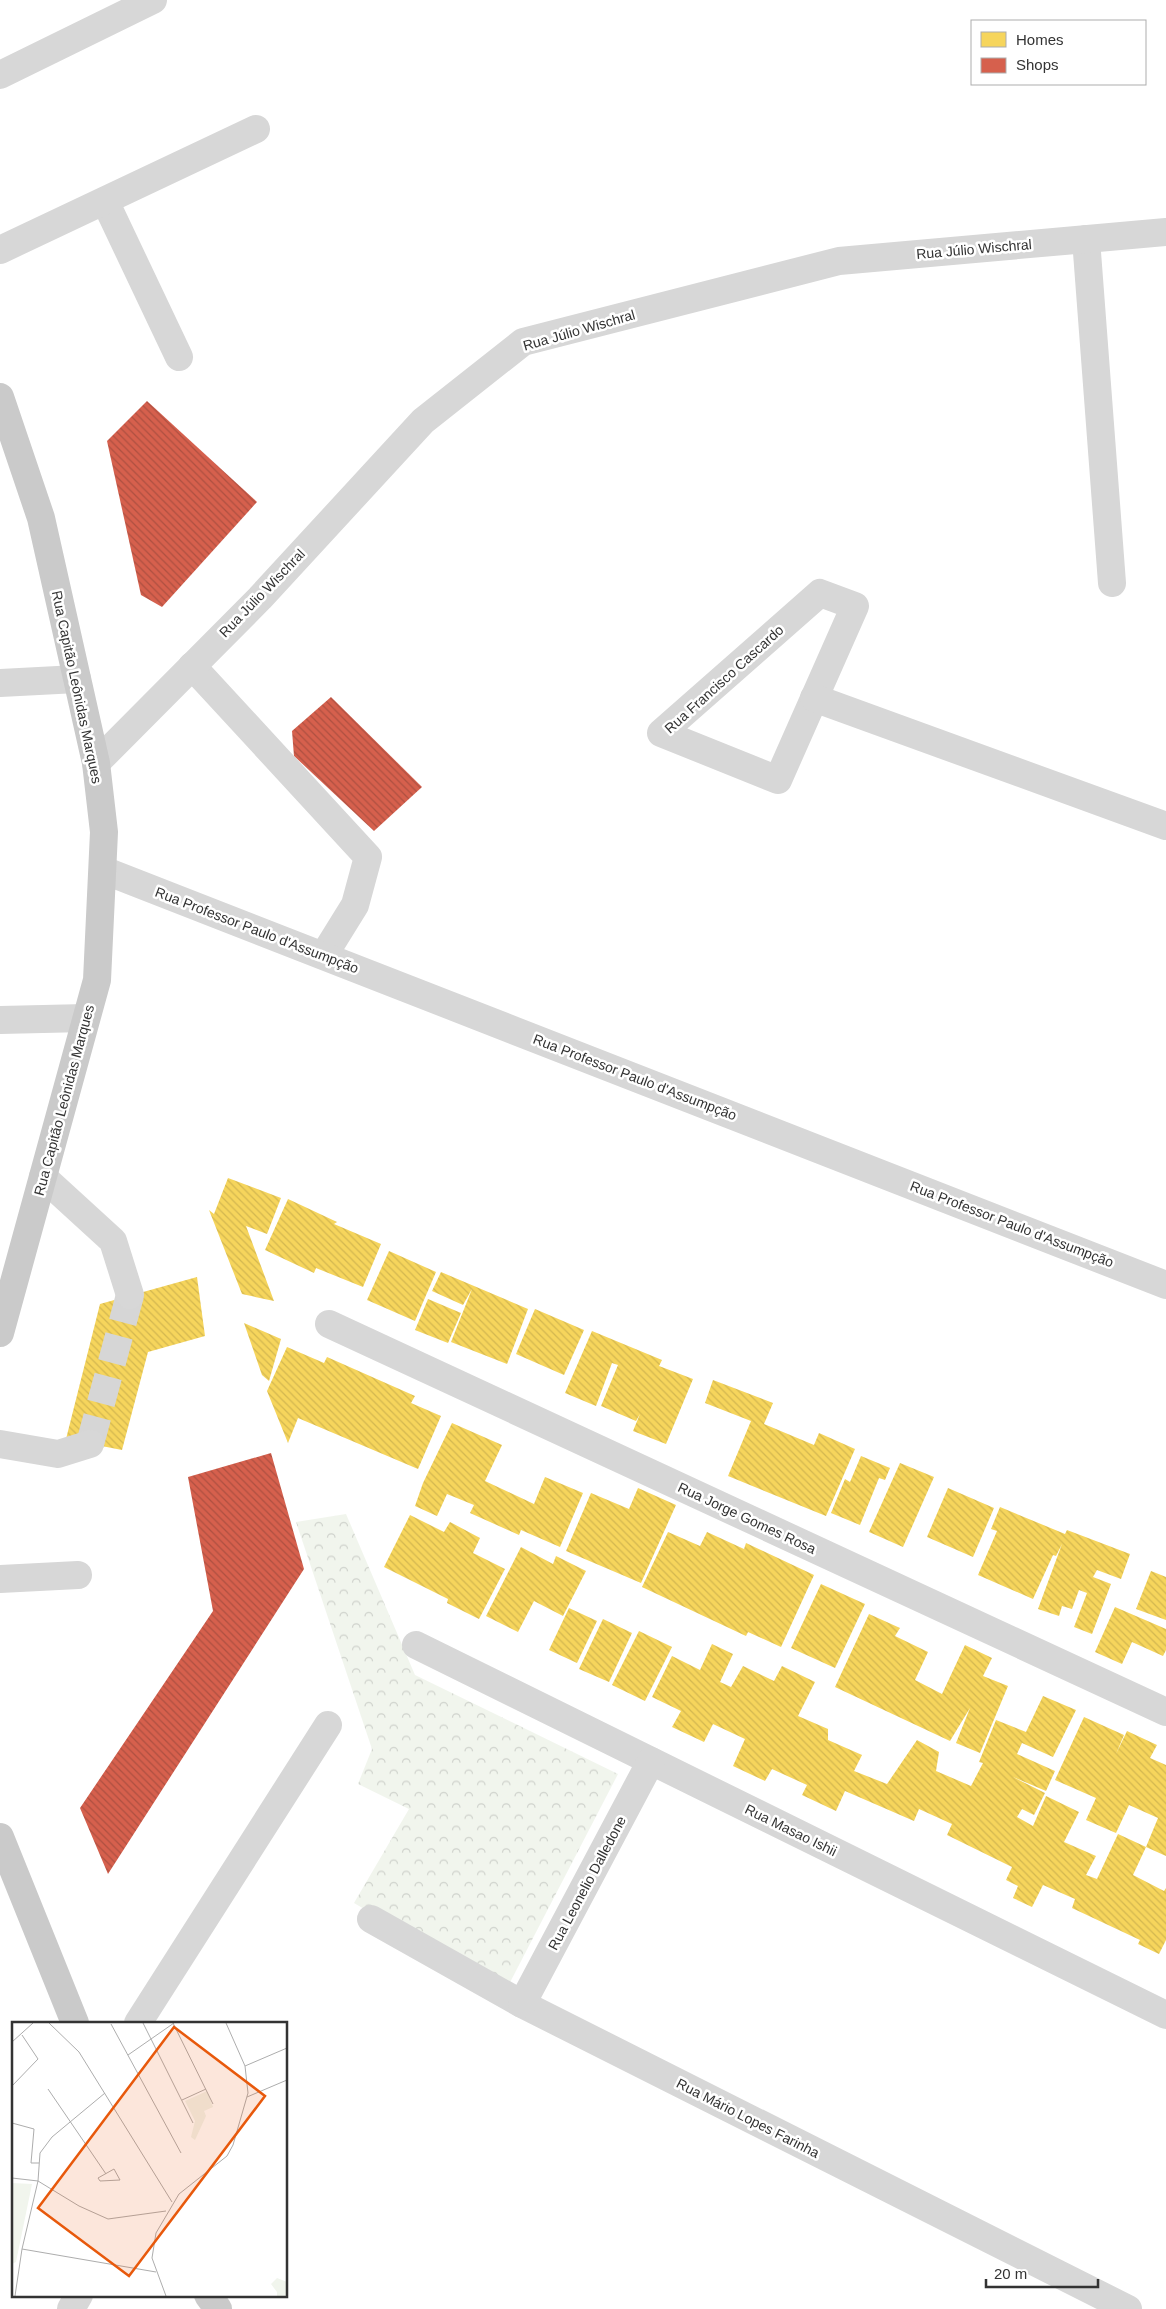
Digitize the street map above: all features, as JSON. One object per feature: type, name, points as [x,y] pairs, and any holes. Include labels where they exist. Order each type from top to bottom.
[{"type":"main road","name":"Rua Capitão Leônidas Marques","points":[[0,396],[41,518],[96,763],[104,832],[97,980],[0,1333]]},
{"type":"main road","points":[[0,1837],[75,2022]]},
{"type":"main road","points":[[209,2296],[218,2309]]},
{"type":"street","points":[[0,75],[153,0]]},
{"type":"street","points":[[0,250],[256,129]]},
{"type":"street","points":[[105,201],[179,357]]},
{"type":"street","name":"Rua Júlio Wischral","points":[[96,763],[260,598],[423,421],[523,342],[840,261],[1166,232]]},
{"type":"street","points":[[1086,239],[1112,583]]},
{"type":"street","name":"Rua Francisco Cascardo","points":[[820,594],[855,606],[814,698],[778,780],[660,733],[820,594]]},
{"type":"street","points":[[192,666],[368,857],[355,905],[324,955]]},
{"type":"street","points":[[0,683],[77,679]]},
{"type":"street","points":[[814,698],[1166,826]]},
{"type":"street","name":"Rua Professor Paulo d'Assumpção","points":[[103,870],[1166,1285]]},
{"type":"street","points":[[0,1020],[86,1018]]},
{"type":"street","points":[[43,1177],[113,1240],[130,1295]]},
{"type":"street","name":"Rua Jorge Gomes Rosa","points":[[329,1324],[1166,1712]]},
{"type":"street","points":[[0,1444],[58,1454],[90,1444]]},
{"type":"street","points":[[0,1579],[78,1574]]},
{"type":"street","name":"Rua Masao Ishii","points":[[416,1645],[1166,2015]]},
{"type":"street","points":[[139,2022],[328,1725]]},
{"type":"street","name":"Rua Leonelio Dalledone","points":[[522,2004],[651,1761]]},
{"type":"street","name":"Rua Mário Lopes Farinha","points":[[371,1919],[522,2004],[1128,2309]]},
{"type":"street","points":[[71,2309],[78,2296]]},
{"type":"green space","points":[[346,1514],[415,1675],[618,1774],[505,1992],[354,1903],[409,1809],[358,1784],[372,1749],[296,1522]]},
{"type":"building: Homes","points":[[228,1178],[281,1198],[267,1234],[246,1226],[274,1301],[242,1294],[209,1210],[214,1214]]},
{"type":"building: Homes","points":[[288,1199],[337,1222],[334,1224],[381,1244],[363,1287],[316,1268],[314,1273],[265,1250]]},
{"type":"building: Homes","points":[[389,1251],[436,1272],[415,1321],[367,1300]]},
{"type":"building: Homes","points":[[441,1272],[528,1309],[507,1364],[451,1342],[472,1289],[463,1305],[432,1291]]},
{"type":"building: Homes","points":[[197,1277],[205,1336],[148,1352],[122,1450],[66,1439],[100,1304]]},
{"type":"building: Homes","points":[[428,1299],[461,1313],[448,1343],[415,1330]]},
{"type":"building: Homes","points":[[535,1309],[584,1330],[564,1375],[516,1354]]},
{"type":"building: Homes","points":[[244,1323],[281,1339],[269,1381],[262,1375]]},
{"type":"building: Homes","points":[[592,1331],[662,1360],[659,1366],[693,1379],[666,1444],[633,1431],[640,1414],[636,1421],[601,1406],[618,1365],[612,1363],[596,1406],[565,1393]]},
{"type":"building: Homes","points":[[287,1347],[324,1363],[327,1357],[415,1396],[411,1403],[441,1416],[418,1469],[298,1418],[288,1443],[267,1391]]},
{"type":"building: Homes","points":[[713,1380],[773,1403],[764,1424],[814,1445],[819,1433],[855,1449],[826,1516],[728,1476],[751,1421],[705,1403]]},
{"type":"building: Homes","points":[[452,1423],[502,1445],[485,1481],[534,1504],[545,1477],[583,1493],[560,1547],[521,1530],[519,1535],[470,1513],[474,1505],[447,1494],[437,1516],[415,1506],[423,1483]]},
{"type":"building: Homes","points":[[861,1456],[890,1468],[885,1480],[879,1478],[860,1525],[831,1513],[845,1479],[850,1482]]},
{"type":"building: Homes","points":[[900,1463],[934,1477],[903,1547],[869,1532]]},
{"type":"building: Homes","points":[[638,1488],[676,1505],[641,1583],[566,1551],[591,1493],[629,1509]]},
{"type":"building: Homes","points":[[948,1488],[994,1508],[973,1557],[927,1537]]},
{"type":"building: Homes","points":[[1000,1507],[1065,1534],[1067,1530],[1130,1554],[1121,1579],[1097,1570],[1093,1577],[1111,1584],[1092,1634],[1074,1627],[1087,1593],[1079,1590],[1072,1609],[1062,1606],[1059,1616],[1038,1609],[1062,1544],[1056,1556],[1053,1555],[1033,1599],[978,1575],[997,1531],[991,1529]]},
{"type":"building: Homes","points":[[410,1515],[444,1532],[450,1522],[480,1538],[473,1553],[505,1569],[479,1619],[447,1603],[448,1599],[384,1567]]},
{"type":"building: Homes","points":[[668,1532],[700,1546],[707,1532],[744,1549],[746,1543],[814,1575],[781,1647],[748,1632],[746,1636],[642,1587]]},
{"type":"building: Homes","points":[[521,1547],[553,1564],[556,1556],[586,1571],[563,1616],[534,1601],[518,1632],[486,1616]]},
{"type":"building: Homes","points":[[1151,1571],[1166,1577],[1166,1620],[1136,1609]]},
{"type":"building: Homes","points":[[821,1584],[865,1604],[835,1668],[791,1648]]},
{"type":"building: Homes","points":[[1115,1607],[1166,1629],[1166,1650],[1163,1656],[1132,1642],[1122,1664],[1095,1652]]},
{"type":"building: Homes","points":[[569,1608],[597,1621],[577,1663],[549,1650]]},
{"type":"building: Homes","points":[[869,1614],[900,1628],[895,1636],[928,1652],[915,1680],[942,1694],[965,1645],[992,1658],[983,1676],[1008,1686],[980,1753],[956,1743],[970,1708],[950,1741],[835,1687]]},
{"type":"building: Homes","points":[[603,1619],[632,1633],[609,1682],[579,1669]]},
{"type":"building: Homes","points":[[639,1631],[672,1647],[645,1701],[612,1685]]},
{"type":"building: Homes","points":[[712,1644],[733,1654],[720,1682],[731,1687],[743,1666],[774,1681],[782,1666],[815,1682],[798,1716],[828,1729],[828,1740],[862,1755],[854,1771],[887,1784],[917,1740],[939,1752],[936,1771],[971,1786],[983,1763],[979,1762],[996,1720],[1026,1732],[1043,1696],[1076,1710],[1053,1757],[1022,1743],[1017,1754],[1055,1771],[1046,1791],[1013,1777],[1045,1793],[1034,1815],[1022,1809],[1017,1817],[1033,1826],[1046,1796],[1079,1812],[1064,1842],[1096,1856],[1086,1875],[1097,1879],[1118,1834],[1146,1847],[1133,1875],[1164,1891],[1166,1888],[1166,1940],[1159,1954],[1138,1944],[1140,1940],[1072,1908],[1075,1899],[1043,1885],[1032,1907],[1013,1898],[1018,1886],[1006,1880],[1012,1867],[947,1835],[952,1824],[919,1809],[914,1821],[845,1791],[836,1811],[802,1795],[807,1785],[772,1769],[765,1781],[733,1766],[745,1739],[713,1724],[704,1742],[672,1727],[681,1711],[652,1697],[672,1656],[700,1670]]},
{"type":"building: Homes","points":[[1084,1717],[1124,1735],[1116,1754],[1127,1731],[1157,1745],[1150,1758],[1166,1765],[1166,1856],[1146,1847],[1158,1818],[1129,1805],[1116,1833],[1086,1820],[1096,1798],[1055,1780]]},
{"type":"building: Shops","points":[[147,401],[257,502],[162,607],[141,595],[107,441]]},
{"type":"building: Shops","points":[[331,697],[422,787],[374,831],[294,756],[292,731]]},
{"type":"building: Shops","points":[[271,1453],[304,1569],[108,1874],[80,1808],[213,1611],[188,1477]]},
{"type":"tunnel","points":[[90,1444],[130,1295]]}]
